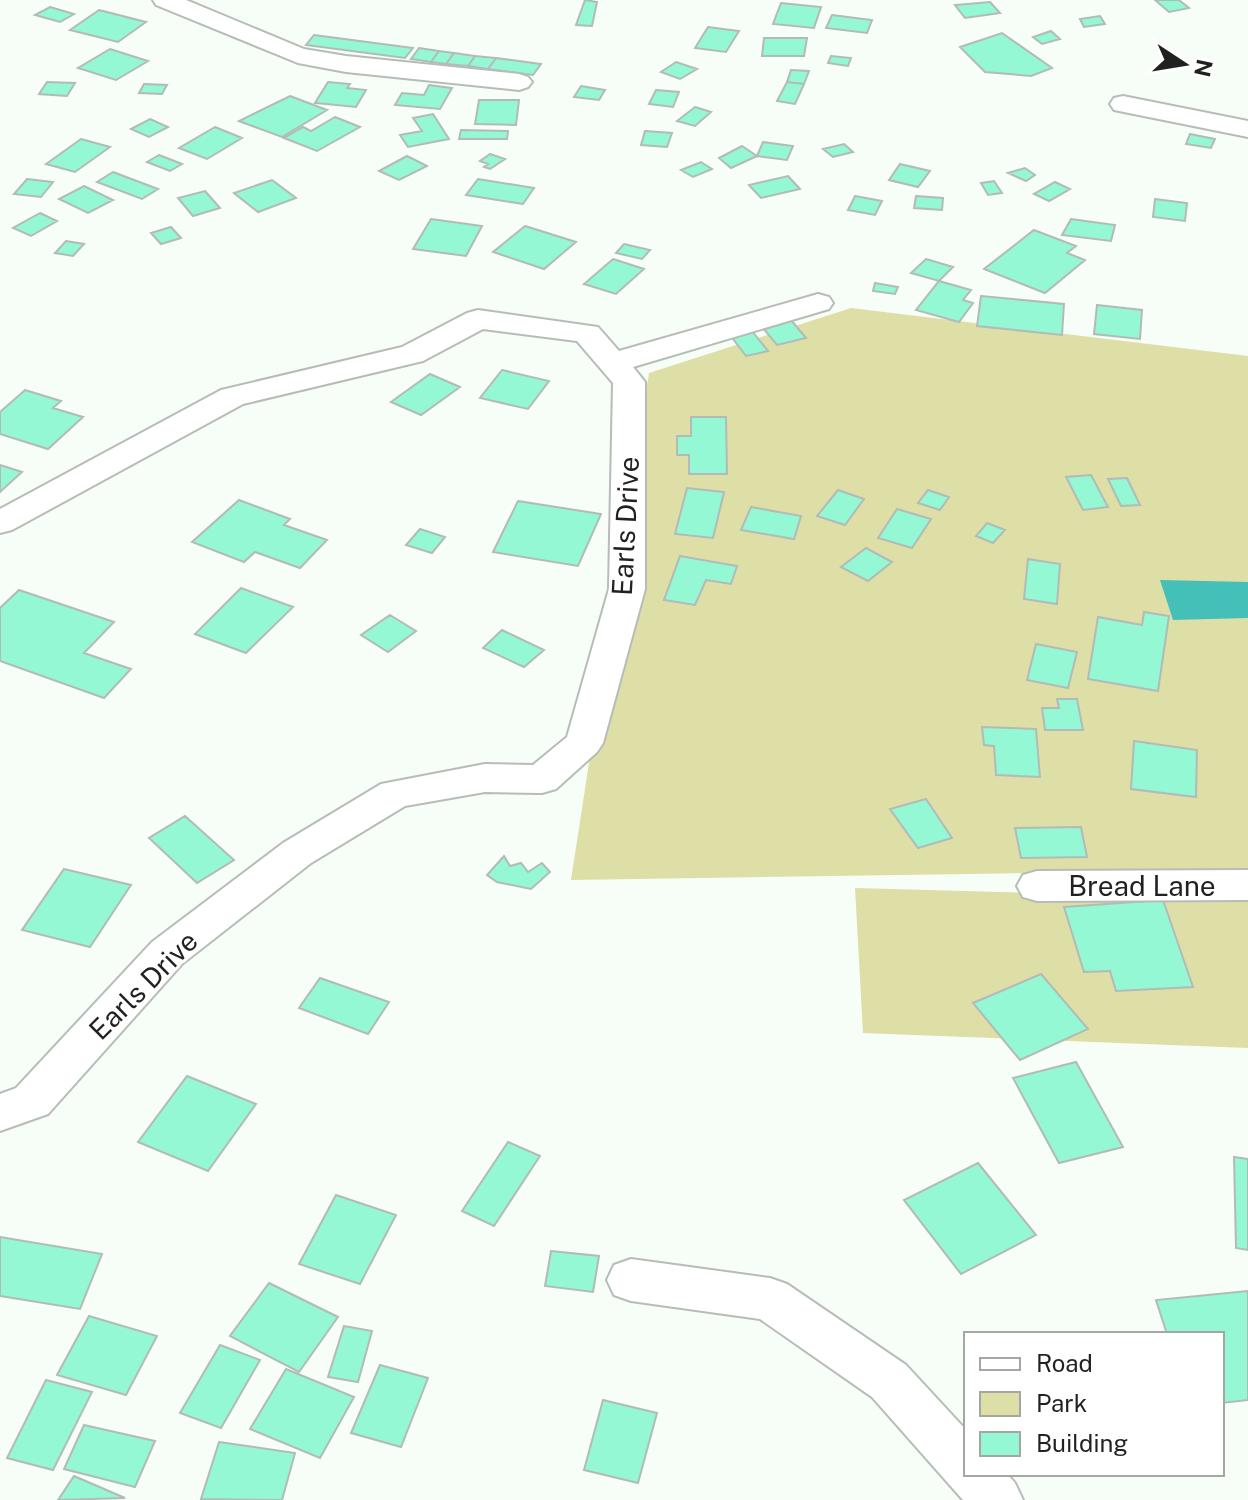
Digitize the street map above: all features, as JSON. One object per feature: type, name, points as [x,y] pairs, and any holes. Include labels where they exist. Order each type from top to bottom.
[{"type":"street","points":[[165,0],[298,55],[346,64],[519,82]]},
{"type":"street","points":[[1123,104],[1248,129]]},
{"type":"street","points":[[612,363],[818,303]]},
{"type":"street","name":"Earls Drive","points":[[0,523],[232,397],[412,354],[478,319],[587,333],[629,382],[627,589],[584,743],[542,779],[485,778],[395,794],[297,853],[167,953],[32,1101],[0,1113]]},
{"type":"street","name":"Bread Lane","points":[[1037,886],[1248,885]]},
{"type":"street","points":[[631,1280],[770,1299],[889,1381],[964,1464]]},
{"type":"street","points":[[975,1476],[997,1500]]},
{"type":"green space","points":[[851,308],[1248,356],[1248,875],[1232,876],[1230,870],[571,880],[649,373]]},
{"type":"green space","points":[[855,888],[1248,899],[1248,1048],[863,1033]]},
{"type":"water","points":[[1160,580],[1248,582],[1248,618],[1173,620]]},
{"type":"building","points":[[585,0],[597,2],[592,26],[576,25]]},
{"type":"building","points":[[1155,0],[1179,0],[1189,8],[1169,12]]},
{"type":"building","points":[[990,2],[1000,13],[965,18],[955,5]]},
{"type":"building","points":[[781,3],[821,7],[814,28],[773,24]]},
{"type":"building","points":[[50,7],[74,14],[60,22],[35,15]]},
{"type":"building","points":[[99,10],[146,22],[118,42],[70,30]]},
{"type":"building","points":[[832,15],[872,20],[867,33],[826,28]]},
{"type":"building","points":[[1100,16],[1105,24],[1084,27],[1080,19]]},
{"type":"building","points":[[708,27],[739,31],[726,52],[695,48]]},
{"type":"building","points":[[1051,31],[1060,39],[1042,44],[1033,37]]},
{"type":"building","points":[[1002,33],[1052,68],[1031,76],[985,72],[960,47]]},
{"type":"building","points":[[314,35],[413,48],[405,58],[306,45]]},
{"type":"building","points":[[764,38],[807,38],[804,56],[762,56]]},
{"type":"building","points":[[419,48],[439,51],[431,62],[411,59]]},
{"type":"building","points":[[110,49],[148,61],[116,80],[78,68]]},
{"type":"building","points":[[439,51],[454,53],[446,64],[431,62]]},
{"type":"building","points":[[454,53],[475,56],[468,66],[446,64]]},
{"type":"building","points":[[475,56],[496,58],[488,69],[468,66]]},
{"type":"building","points":[[831,56],[851,58],[848,66],[828,63]]},
{"type":"building","points":[[496,58],[541,64],[533,75],[488,69]]},
{"type":"building","points":[[676,62],[697,69],[680,79],[661,72]]},
{"type":"building","points":[[791,70],[809,71],[804,84],[787,82]]},
{"type":"building","points":[[47,82],[75,83],[67,96],[39,94]]},
{"type":"building","points":[[328,82],[350,84],[347,88],[366,90],[356,107],[315,103]]},
{"type":"building","points":[[787,82],[804,84],[795,104],[777,101]]},
{"type":"building","points":[[144,84],[167,85],[162,94],[139,93]]},
{"type":"building","points":[[429,85],[452,88],[440,109],[395,105],[402,93],[424,95]]},
{"type":"building","points":[[581,86],[605,90],[599,100],[574,97]]},
{"type":"building","points":[[656,90],[679,92],[673,107],[649,104]]},
{"type":"building","points":[[290,96],[327,110],[282,137],[239,121]]},
{"type":"building","points":[[479,100],[519,100],[516,125],[475,124]]},
{"type":"building","points":[[695,107],[711,112],[695,126],[677,121]]},
{"type":"building","points":[[433,114],[449,139],[408,147],[400,135],[422,131],[413,118]]},
{"type":"building","points":[[335,117],[360,127],[317,151],[284,138],[303,127],[311,131]]},
{"type":"building","points":[[150,119],[168,127],[149,137],[131,129]]},
{"type":"building","points":[[215,127],[242,138],[207,159],[179,148]]},
{"type":"building","points":[[461,130],[508,131],[507,139],[459,139]]},
{"type":"building","points":[[645,131],[672,133],[667,147],[641,145]]},
{"type":"building","points":[[1190,134],[1215,139],[1211,148],[1186,144]]},
{"type":"building","points":[[81,139],[110,147],[75,172],[46,164]]},
{"type":"building","points":[[763,142],[793,146],[787,160],[757,156]]},
{"type":"building","points":[[844,144],[853,152],[833,157],[823,149]]},
{"type":"building","points":[[742,146],[757,156],[731,168],[719,158]]},
{"type":"building","points":[[490,154],[505,159],[490,169],[484,167],[488,164],[480,161]]},
{"type":"building","points":[[159,155],[182,164],[170,171],[147,162]]},
{"type":"building","points":[[407,156],[427,166],[399,180],[379,171]]},
{"type":"building","points":[[701,162],[712,169],[693,177],[681,170]]},
{"type":"building","points":[[900,164],[930,171],[918,187],[889,180]]},
{"type":"building","points":[[1025,168],[1035,175],[1026,181],[1008,173]]},
{"type":"building","points":[[113,172],[158,189],[142,199],[97,182]]},
{"type":"building","points":[[788,176],[800,189],[761,198],[749,185]]},
{"type":"building","points":[[27,179],[53,182],[41,197],[14,194]]},
{"type":"building","points":[[478,179],[534,188],[523,204],[466,195]]},
{"type":"building","points":[[272,180],[296,198],[258,212],[234,193]]},
{"type":"building","points":[[994,181],[1002,193],[988,195],[981,183]]},
{"type":"building","points":[[1055,182],[1070,189],[1049,201],[1034,194]]},
{"type":"building","points":[[84,186],[113,200],[88,213],[59,199]]},
{"type":"building","points":[[205,191],[220,208],[193,216],[178,198]]},
{"type":"building","points":[[855,196],[882,201],[875,215],[848,210]]},
{"type":"building","points":[[916,196],[943,198],[942,210],[914,208]]},
{"type":"building","points":[[1155,199],[1187,203],[1185,221],[1153,217]]},
{"type":"building","points":[[40,213],[57,221],[31,236],[13,228]]},
{"type":"building","points":[[431,219],[482,226],[466,256],[413,249]]},
{"type":"building","points":[[1071,219],[1115,225],[1111,241],[1062,235]]},
{"type":"building","points":[[525,226],[576,242],[544,269],[493,252]]},
{"type":"building","points":[[171,227],[181,238],[161,244],[151,233]]},
{"type":"building","points":[[1034,230],[1076,246],[1067,253],[1085,260],[1045,293],[984,269]]},
{"type":"building","points":[[66,241],[84,244],[73,256],[55,253]]},
{"type":"building","points":[[624,244],[650,250],[642,259],[616,253]]},
{"type":"building","points":[[613,259],[644,269],[616,294],[584,284]]},
{"type":"building","points":[[926,259],[953,267],[939,281],[911,273]]},
{"type":"building","points":[[939,281],[971,290],[963,300],[973,303],[959,322],[916,310]]},
{"type":"building","points":[[875,283],[898,287],[895,294],[873,291]]},
{"type":"building","points":[[981,296],[1064,304],[1062,335],[977,326]]},
{"type":"building","points":[[1097,305],[1142,310],[1140,339],[1094,334]]},
{"type":"building","points":[[791,320],[806,338],[777,345],[762,327]]},
{"type":"building","points":[[752,331],[768,351],[746,356],[730,335]]},
{"type":"building","points":[[502,370],[549,381],[528,409],[480,398]]},
{"type":"building","points":[[430,374],[460,387],[421,415],[391,402]]},
{"type":"building","points":[[25,390],[61,401],[53,408],[83,417],[48,449],[0,434],[0,412]]},
{"type":"building","points":[[691,417],[726,417],[727,474],[689,474],[689,455],[677,455],[677,436],[691,436]]},
{"type":"building","points":[[0,465],[22,472],[0,492]]},
{"type":"building","points":[[1091,475],[1108,507],[1083,510],[1066,477]]},
{"type":"building","points":[[1127,478],[1140,505],[1121,506],[1108,479]]},
{"type":"building","points":[[687,488],[724,492],[713,538],[675,534]]},
{"type":"building","points":[[838,490],[864,499],[845,525],[817,516]]},
{"type":"building","points":[[928,490],[949,497],[940,510],[918,503]]},
{"type":"building","points":[[239,500],[290,519],[284,525],[327,540],[300,568],[255,552],[244,562],[192,542]]},
{"type":"building","points":[[518,501],[601,514],[578,566],[493,552]]},
{"type":"building","points":[[751,507],[801,516],[794,539],[741,530]]},
{"type":"building","points":[[897,509],[931,519],[912,548],[878,538]]},
{"type":"building","points":[[987,523],[1005,530],[993,543],[976,536]]},
{"type":"building","points":[[420,529],[445,537],[432,553],[406,545]]},
{"type":"building","points":[[866,548],[892,562],[868,581],[841,567]]},
{"type":"building","points":[[680,556],[737,566],[731,584],[706,580],[695,605],[664,600]]},
{"type":"building","points":[[1028,559],[1060,564],[1057,604],[1024,599]]},
{"type":"building","points":[[241,588],[293,607],[246,653],[195,634]]},
{"type":"building","points":[[19,590],[114,622],[84,653],[131,669],[104,698],[0,661],[0,608]]},
{"type":"building","points":[[1144,612],[1169,616],[1158,691],[1088,679],[1098,617],[1142,625]]},
{"type":"building","points":[[390,615],[416,631],[388,652],[361,635]]},
{"type":"building","points":[[502,630],[544,650],[524,667],[483,648]]},
{"type":"building","points":[[1036,644],[1077,652],[1068,688],[1027,680]]},
{"type":"building","points":[[1057,699],[1077,699],[1083,730],[1045,730],[1042,708],[1059,708]]},
{"type":"building","points":[[982,727],[1036,729],[1040,777],[996,775],[994,746],[984,745]]},
{"type":"building","points":[[1134,741],[1197,750],[1196,797],[1131,789]]},
{"type":"building","points":[[926,799],[952,838],[918,848],[890,809]]},
{"type":"building","points":[[185,816],[234,860],[197,883],[149,838]]},
{"type":"building","points":[[1081,827],[1087,857],[1021,858],[1015,828]]},
{"type":"building","points":[[504,856],[510,866],[521,863],[528,872],[542,863],[550,872],[531,889],[497,882],[487,875]]},
{"type":"building","points":[[64,869],[131,885],[90,947],[22,930]]},
{"type":"building","points":[[1163,900],[1193,987],[1116,991],[1110,971],[1084,972],[1064,907]]},
{"type":"building","points":[[1041,974],[1088,1029],[1020,1060],[973,1003]]},
{"type":"building","points":[[320,978],[389,1002],[368,1034],[299,1008]]},
{"type":"building","points":[[1076,1062],[1123,1147],[1059,1163],[1013,1078]]},
{"type":"building","points":[[187,1076],[256,1104],[208,1171],[138,1142]]},
{"type":"building","points":[[508,1142],[540,1156],[494,1226],[462,1211]]},
{"type":"building","points":[[1234,1157],[1248,1159],[1248,1250],[1236,1248]]},
{"type":"building","points":[[978,1163],[1036,1235],[961,1274],[904,1200]]},
{"type":"building","points":[[336,1195],[396,1215],[360,1284],[299,1264]]},
{"type":"building","points":[[0,1237],[102,1254],[80,1309],[0,1296]]},
{"type":"building","points":[[551,1251],[599,1256],[593,1292],[545,1286]]},
{"type":"building","points":[[269,1283],[338,1317],[299,1372],[230,1336]]},
{"type":"building","points":[[1248,1291],[1248,1400],[1224,1403],[1224,1332],[1166,1332],[1156,1300]]},
{"type":"building","points":[[89,1316],[157,1336],[126,1395],[57,1375]]},
{"type":"building","points":[[344,1326],[372,1331],[358,1382],[328,1377]]},
{"type":"building","points":[[220,1345],[260,1360],[221,1428],[180,1413]]},
{"type":"building","points":[[380,1365],[428,1378],[401,1447],[351,1433]]},
{"type":"building","points":[[286,1369],[354,1397],[320,1458],[250,1429]]},
{"type":"building","points":[[46,1380],[92,1392],[53,1470],[7,1458]]},
{"type":"building","points":[[603,1400],[657,1413],[638,1483],[584,1470]]},
{"type":"building","points":[[84,1425],[155,1441],[135,1487],[64,1469]]},
{"type":"building","points":[[219,1442],[295,1453],[282,1500],[201,1499]]},
{"type":"building","points":[[74,1476],[125,1498],[58,1500]]}]
